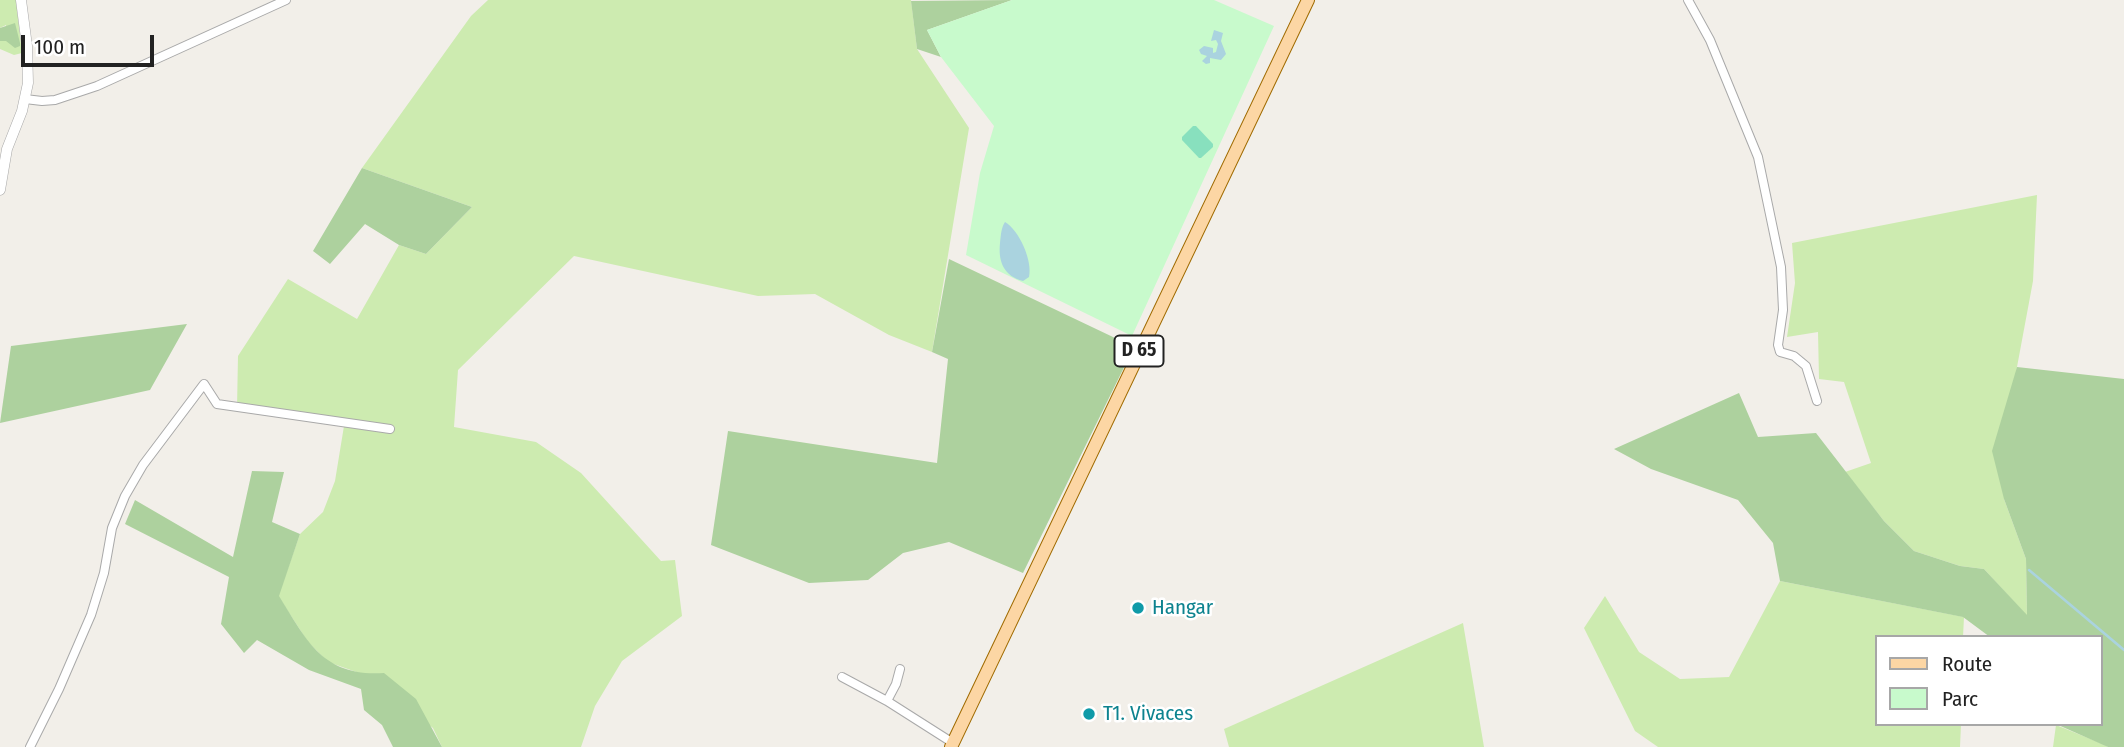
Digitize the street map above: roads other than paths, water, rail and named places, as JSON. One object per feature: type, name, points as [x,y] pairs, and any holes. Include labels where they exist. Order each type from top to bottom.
[{"type":"main road","name":"D 65","points":[[952,745],[1308,0]]},
{"type":"street","points":[[0,190],[7,149],[25,99],[28,61],[20,0]]},
{"type":"street","points":[[25,99],[55,100],[97,86],[286,0]]},
{"type":"street","points":[[1688,0],[1710,40],[1758,157],[1781,267],[1783,310],[1778,345],[1780,352],[1794,356],[1806,366],[1817,401]]},
{"type":"street","points":[[30,747],[60,689],[91,615],[104,573],[112,528],[125,496],[143,465],[204,384],[217,404],[390,429]]},
{"type":"street","points":[[887,701],[900,669]]},
{"type":"street","points":[[842,677],[887,701],[952,745]]},
{"type":"water","points":[[1214,30],[1223,33],[1221,41],[1226,54],[1221,60],[1210,58],[1210,63],[1206,64],[1202,61],[1207,56],[1199,50],[1204,46],[1213,48],[1213,53],[1216,52],[1218,44],[1216,40],[1211,41]]},
{"type":"water","points":[[1005,222],[1020,239],[1027,255],[1029,277],[1023,281],[1011,276],[1001,262],[1000,243]]},
{"type":"waterway","points":[[2029,570],[2124,650]]},
{"type":"place","name":"Hangar","points":[[1138,608]]},
{"type":"place","name":"T1. Vivaces","points":[[1089,714]]}]
